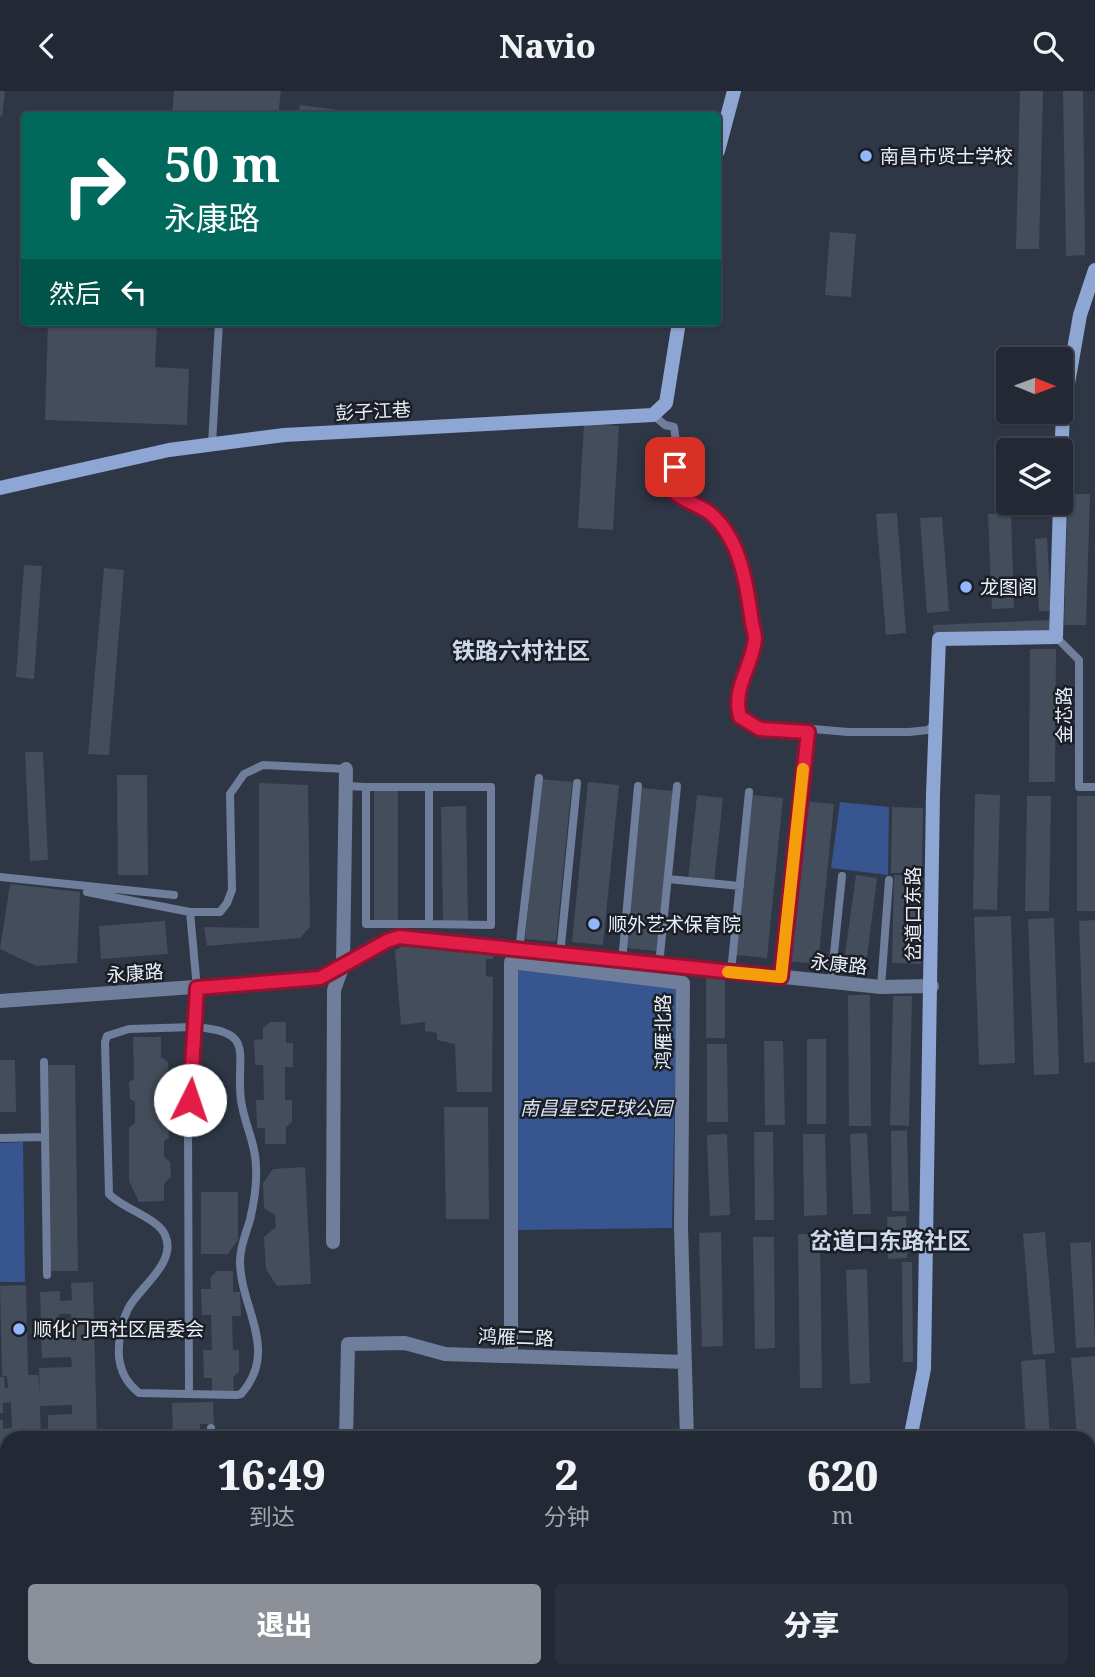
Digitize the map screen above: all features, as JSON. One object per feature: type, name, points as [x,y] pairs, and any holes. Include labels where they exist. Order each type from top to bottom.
[{"type":"street","points":[[721,140],[734,91]]},
{"type":"street","points":[[1062,438],[1063,412],[1080,315],[1095,270]]},
{"type":"street","points":[[653,415],[666,403],[678,326]]},
{"type":"street","name":"彭子江巷","points":[[0,488],[169,450],[284,435],[653,415]]},
{"type":"street","points":[[1056,637],[1060,515]]},
{"type":"street","name":"岔道口东路","points":[[912,1431],[924,1369],[933,794],[939,639],[1056,637]]},
{"type":"street","points":[[333,1241],[334,990],[343,965],[346,769]]},
{"type":"street","name":"永康路","points":[[0,1001],[320,978],[399,937],[881,987],[932,986]]},
{"type":"street","name":"鸿雁北路","points":[[511,1356],[511,962],[682,983],[681,1227],[687,1431]]},
{"type":"street","name":"鸿雁二路","points":[[346,1431],[348,1344],[405,1343],[445,1354],[685,1362]]},
{"type":"lane","points":[[212,445],[219,326]]},
{"type":"lane","points":[[653,415],[665,425],[674,427],[677,450],[671,488],[675,494],[703,508],[714,517],[737,552],[748,591],[755,632],[755,642],[737,695],[740,717],[760,729],[808,732],[813,729],[909,732],[929,730],[936,723]]},
{"type":"lane","name":"金芯路","points":[[1056,637],[1079,660],[1079,787],[1095,787]]},
{"type":"lane","points":[[781,977],[808,732]]},
{"type":"lane","points":[[87,892],[190,912],[220,912],[232,890],[230,794],[244,774],[263,765],[346,769]]},
{"type":"lane","points":[[519,951],[539,778]]},
{"type":"lane","points":[[560,955],[577,783]]},
{"type":"lane","points":[[346,786],[492,787],[491,925],[366,925],[366,787]]},
{"type":"lane","points":[[622,961],[638,786]]},
{"type":"lane","points":[[659,965],[677,786]]},
{"type":"lane","points":[[429,787],[429,924]]},
{"type":"lane","points":[[731,972],[749,792]]},
{"type":"lane","points":[[831,982],[842,876]]},
{"type":"lane","points":[[0,877],[174,895]]},
{"type":"lane","points":[[668,879],[740,886]]},
{"type":"lane","points":[[881,987],[889,880]]},
{"type":"lane","points":[[189,1389],[188,1125],[197,988],[190,912]]},
{"type":"lane","points":[[194,1027],[218,1028],[231,1034],[240,1047],[240,1098],[245,1125],[255,1147],[257,1168],[255,1193],[240,1259],[240,1270],[256,1326],[258,1356],[254,1372],[244,1391],[236,1395],[139,1394],[128,1384],[120,1367],[118,1346],[121,1326],[137,1294],[159,1269],[167,1254],[167,1242],[165,1233],[157,1225],[109,1194],[104,1042],[107,1036],[129,1029],[194,1027]]},
{"type":"lane","points":[[44,1062],[47,1275]]},
{"type":"lane","points":[[0,1137],[44,1137]]},
{"type":"green space","points":[[840,802],[889,807],[888,875],[831,868]]},
{"type":"green space","name":"南昌星空足球公园","points":[[516,969],[677,988],[672,1228],[518,1230]]},
{"type":"green space","points":[[23,1142],[25,1282],[0,1282],[0,1143]]},
{"type":"building","points":[[0,91],[5,91],[2,117],[0,116]]},
{"type":"building","points":[[174,91],[281,91],[278,112],[172,112]]},
{"type":"building","points":[[1020,91],[1043,91],[1039,249],[1016,249]]},
{"type":"building","points":[[1063,91],[1083,91],[1085,255],[1066,256]]},
{"type":"building","points":[[300,105],[352,112],[299,112]]},
{"type":"building","points":[[830,232],[856,234],[851,297],[825,295]]},
{"type":"building","points":[[48,326],[157,326],[155,367],[189,369],[187,425],[45,420]]},
{"type":"building","points":[[584,424],[619,426],[613,530],[578,528]]},
{"type":"building","points":[[1073,494],[1090,494],[1086,625],[1064,625],[1067,515],[1073,515]]},
{"type":"building","points":[[897,513],[906,633],[886,635],[876,514]]},
{"type":"building","points":[[988,514],[1011,515],[1014,608],[992,609]]},
{"type":"building","points":[[942,517],[949,611],[927,613],[920,518]]},
{"type":"building","points":[[1047,538],[1051,611],[1039,611],[1035,539]]},
{"type":"building","points":[[24,565],[42,566],[34,679],[16,677]]},
{"type":"building","points":[[104,568],[124,570],[109,755],[88,754]]},
{"type":"building","points":[[1051,620],[1052,631],[934,636],[933,625]]},
{"type":"building","points":[[1030,649],[1056,649],[1055,782],[1029,782]]},
{"type":"building","points":[[25,752],[43,752],[48,860],[30,861]]},
{"type":"building","points":[[117,775],[147,775],[148,875],[118,875]]},
{"type":"building","points":[[541,779],[572,782],[556,942],[525,939]]},
{"type":"building","points":[[588,782],[619,785],[603,945],[572,942]]},
{"type":"building","points":[[259,783],[308,785],[310,927],[300,938],[207,946],[204,927],[259,928]]},
{"type":"building","points":[[642,788],[673,791],[657,951],[626,948]]},
{"type":"building","points":[[374,790],[398,790],[398,923],[374,923]]},
{"type":"building","points":[[975,794],[1000,795],[997,910],[973,909]]},
{"type":"building","points":[[697,795],[723,798],[714,882],[688,879]]},
{"type":"building","points":[[752,795],[783,798],[767,958],[736,955]]},
{"type":"building","points":[[1027,796],[1051,796],[1049,911],[1025,911]]},
{"type":"building","points":[[1077,796],[1095,796],[1095,911],[1077,911]]},
{"type":"building","points":[[803,801],[834,804],[818,964],[787,961]]},
{"type":"building","points":[[466,806],[468,922],[443,922],[441,807]]},
{"type":"building","points":[[892,807],[923,808],[922,873],[891,873]]},
{"type":"building","points":[[856,875],[877,878],[866,965],[844,962]]},
{"type":"building","points":[[894,875],[923,876],[921,964],[892,963]]},
{"type":"building","points":[[10,884],[80,892],[77,963],[36,966],[0,949]]},
{"type":"building","points":[[1011,916],[1015,1063],[979,1065],[974,917]]},
{"type":"building","points":[[1054,918],[1059,1074],[1034,1075],[1028,919]]},
{"type":"building","points":[[1095,920],[1095,1062],[1084,1063],[1079,921]]},
{"type":"building","points":[[165,921],[168,954],[101,959],[99,926]]},
{"type":"building","points":[[407,944],[494,953],[493,959],[486,959],[486,976],[493,977],[492,1092],[457,1092],[455,1044],[437,1040],[437,1033],[425,1031],[425,1022],[401,1025],[395,950]]},
{"type":"building","points":[[706,978],[725,978],[725,1038],[706,1038]]},
{"type":"building","points":[[848,995],[870,995],[871,1126],[849,1126]]},
{"type":"building","points":[[893,996],[912,996],[909,1126],[890,1125]]},
{"type":"building","points":[[270,1022],[286,1022],[286,1043],[293,1043],[293,1067],[285,1067],[285,1100],[292,1100],[292,1122],[286,1127],[286,1144],[265,1144],[265,1128],[257,1128],[256,1100],[264,1100],[263,1065],[255,1065],[254,1040],[263,1039],[263,1028]]},
{"type":"building","points":[[133,1037],[161,1037],[161,1057],[168,1062],[169,1083],[163,1086],[162,1119],[168,1124],[169,1138],[164,1141],[164,1157],[170,1162],[171,1176],[164,1184],[164,1201],[139,1202],[129,1181],[129,1128],[135,1123],[135,1102],[130,1099],[129,1082],[134,1079]]},
{"type":"building","points":[[807,1039],[826,1039],[826,1124],[807,1124]]},
{"type":"building","points":[[764,1041],[783,1041],[785,1125],[765,1125]]},
{"type":"building","points":[[707,1044],[727,1044],[728,1122],[707,1122]]},
{"type":"building","points":[[0,1060],[15,1060],[16,1112],[0,1112]]},
{"type":"building","points":[[45,1065],[75,1065],[78,1271],[48,1271]]},
{"type":"building","points":[[444,1107],[488,1107],[489,1219],[446,1219]]},
{"type":"building","points":[[907,1130],[909,1211],[892,1211],[891,1131]]},
{"type":"building","points":[[754,1132],[773,1132],[774,1220],[755,1220]]},
{"type":"building","points":[[867,1133],[871,1214],[853,1214],[850,1134]]},
{"type":"building","points":[[727,1134],[730,1215],[710,1216],[707,1135]]},
{"type":"building","points":[[803,1134],[825,1134],[827,1215],[804,1216]]},
{"type":"building","points":[[305,1167],[311,1284],[277,1286],[266,1269],[264,1237],[276,1227],[275,1215],[264,1208],[263,1183],[273,1169]]},
{"type":"building","points":[[201,1192],[238,1192],[238,1240],[228,1254],[201,1254]]},
{"type":"building","points":[[906,1216],[907,1258],[888,1259],[887,1217]]},
{"type":"building","points":[[721,1232],[723,1346],[702,1347],[699,1233]]},
{"type":"building","points":[[1045,1232],[1055,1353],[1033,1355],[1023,1234]]},
{"type":"building","points":[[798,1234],[820,1234],[822,1388],[800,1388]]},
{"type":"building","points":[[753,1237],[774,1237],[775,1348],[755,1349]]},
{"type":"building","points":[[1091,1242],[1095,1347],[1076,1348],[1070,1243]]},
{"type":"building","points":[[902,1262],[912,1262],[913,1362],[903,1362]]},
{"type":"building","points":[[867,1269],[870,1383],[850,1384],[846,1270]]},
{"type":"building","points":[[217,1271],[233,1271],[233,1292],[240,1292],[241,1316],[232,1316],[233,1350],[239,1350],[239,1372],[233,1377],[234,1393],[212,1394],[212,1378],[204,1378],[203,1350],[212,1350],[211,1315],[202,1315],[201,1289],[211,1289],[210,1278]]},
{"type":"building","points":[[93,1282],[97,1431],[48,1431],[48,1415],[72,1414],[72,1405],[40,1406],[41,1431],[0,1431],[0,1420],[3,1420],[3,1429],[12,1428],[11,1402],[3,1403],[3,1413],[0,1413],[0,1377],[4,1377],[5,1388],[8,1388],[7,1376],[2,1376],[0,1286],[26,1285],[28,1375],[38,1375],[40,1394],[39,1368],[72,1367],[71,1357],[42,1358],[41,1338],[72,1337],[71,1314],[59,1314],[59,1323],[41,1323],[40,1292],[60,1291],[60,1301],[72,1300],[71,1283]]},
{"type":"building","points":[[1095,1356],[1095,1431],[1076,1431],[1071,1358]]},
{"type":"building","points":[[1045,1359],[1050,1431],[1025,1431],[1021,1361]]},
{"type":"building","points":[[213,1402],[214,1424],[200,1424],[200,1431],[173,1431],[172,1403]]},
{"type":"slow traffic","points":[[728,972],[781,977],[803,769]]},
{"type":"place","name":"南昌市贤士学校","points":[[866,156]]},
{"type":"place","name":"龙图阁","points":[[966,587]]},
{"type":"place","name":"顺外艺术保育院","points":[[594,924]]},
{"type":"place","name":"顺化门西社区居委会","points":[[19,1329]]},
{"type":"district","name":"铁路六村社区","points":[[521,650]]},
{"type":"district","name":"岔道口东路社区","points":[[890,1240]]},
{"type":"route","points":[[190,1100],[197,988],[320,978],[399,937],[781,977],[808,732],[760,729],[740,717],[737,695],[755,642],[748,591],[737,552],[720,523],[703,508],[675,494],[671,488],[675,467]]}]
